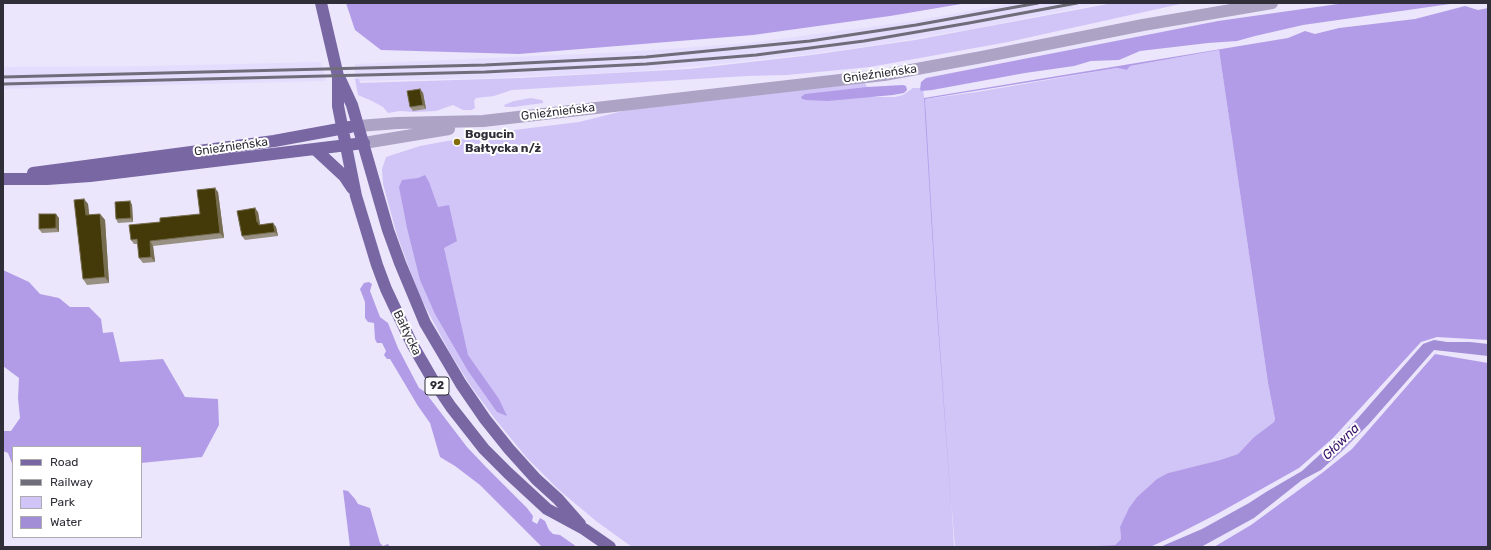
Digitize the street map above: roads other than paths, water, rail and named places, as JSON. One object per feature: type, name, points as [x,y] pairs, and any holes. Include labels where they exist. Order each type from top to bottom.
[{"type":"main road","name":"Bałtycka","points":[[321,3],[338,76],[352,105],[359,126],[388,230],[425,323],[445,359],[485,419],[509,449],[558,499],[584,529]]},
{"type":"main road","name":"Bałtycka","points":[[338,76],[338,106],[356,196],[378,265],[399,318],[420,360],[451,406],[484,449],[525,490],[547,509],[584,529],[610,547]]},
{"type":"main road","name":"Gnieźnieńska","points":[[3,179],[46,171],[274,141],[359,126]]},
{"type":"main road","name":"Gnieźnieńska","points":[[3,179],[47,179],[90,176],[316,150],[364,143]]},
{"type":"main road","points":[[316,150],[344,176],[356,196]]},
{"type":"street","name":"Gnieźnieńska","points":[[359,126],[396,123],[484,121],[884,75],[1143,25],[1272,3]]},
{"type":"street","name":"Gnieźnieńska","points":[[364,143],[455,128],[484,121]]},
{"type":"water","name":"Główna","points":[[1434,340],[1488,344],[1488,356],[1434,350],[1369,424],[1321,470],[1302,480],[1254,518],[1201,547],[1160,547],[1202,529],[1302,471],[1358,418],[1423,344]]},
{"type":"railway","points":[[3,77],[485,65],[646,57],[810,41],[916,25],[1038,3]]},
{"type":"railway","points":[[3,84],[485,72],[646,64],[756,55],[864,41],[1077,3]]},
{"type":"place","name":"Bogucin Bałtycka n/ż","points":[[457,142]]}]
